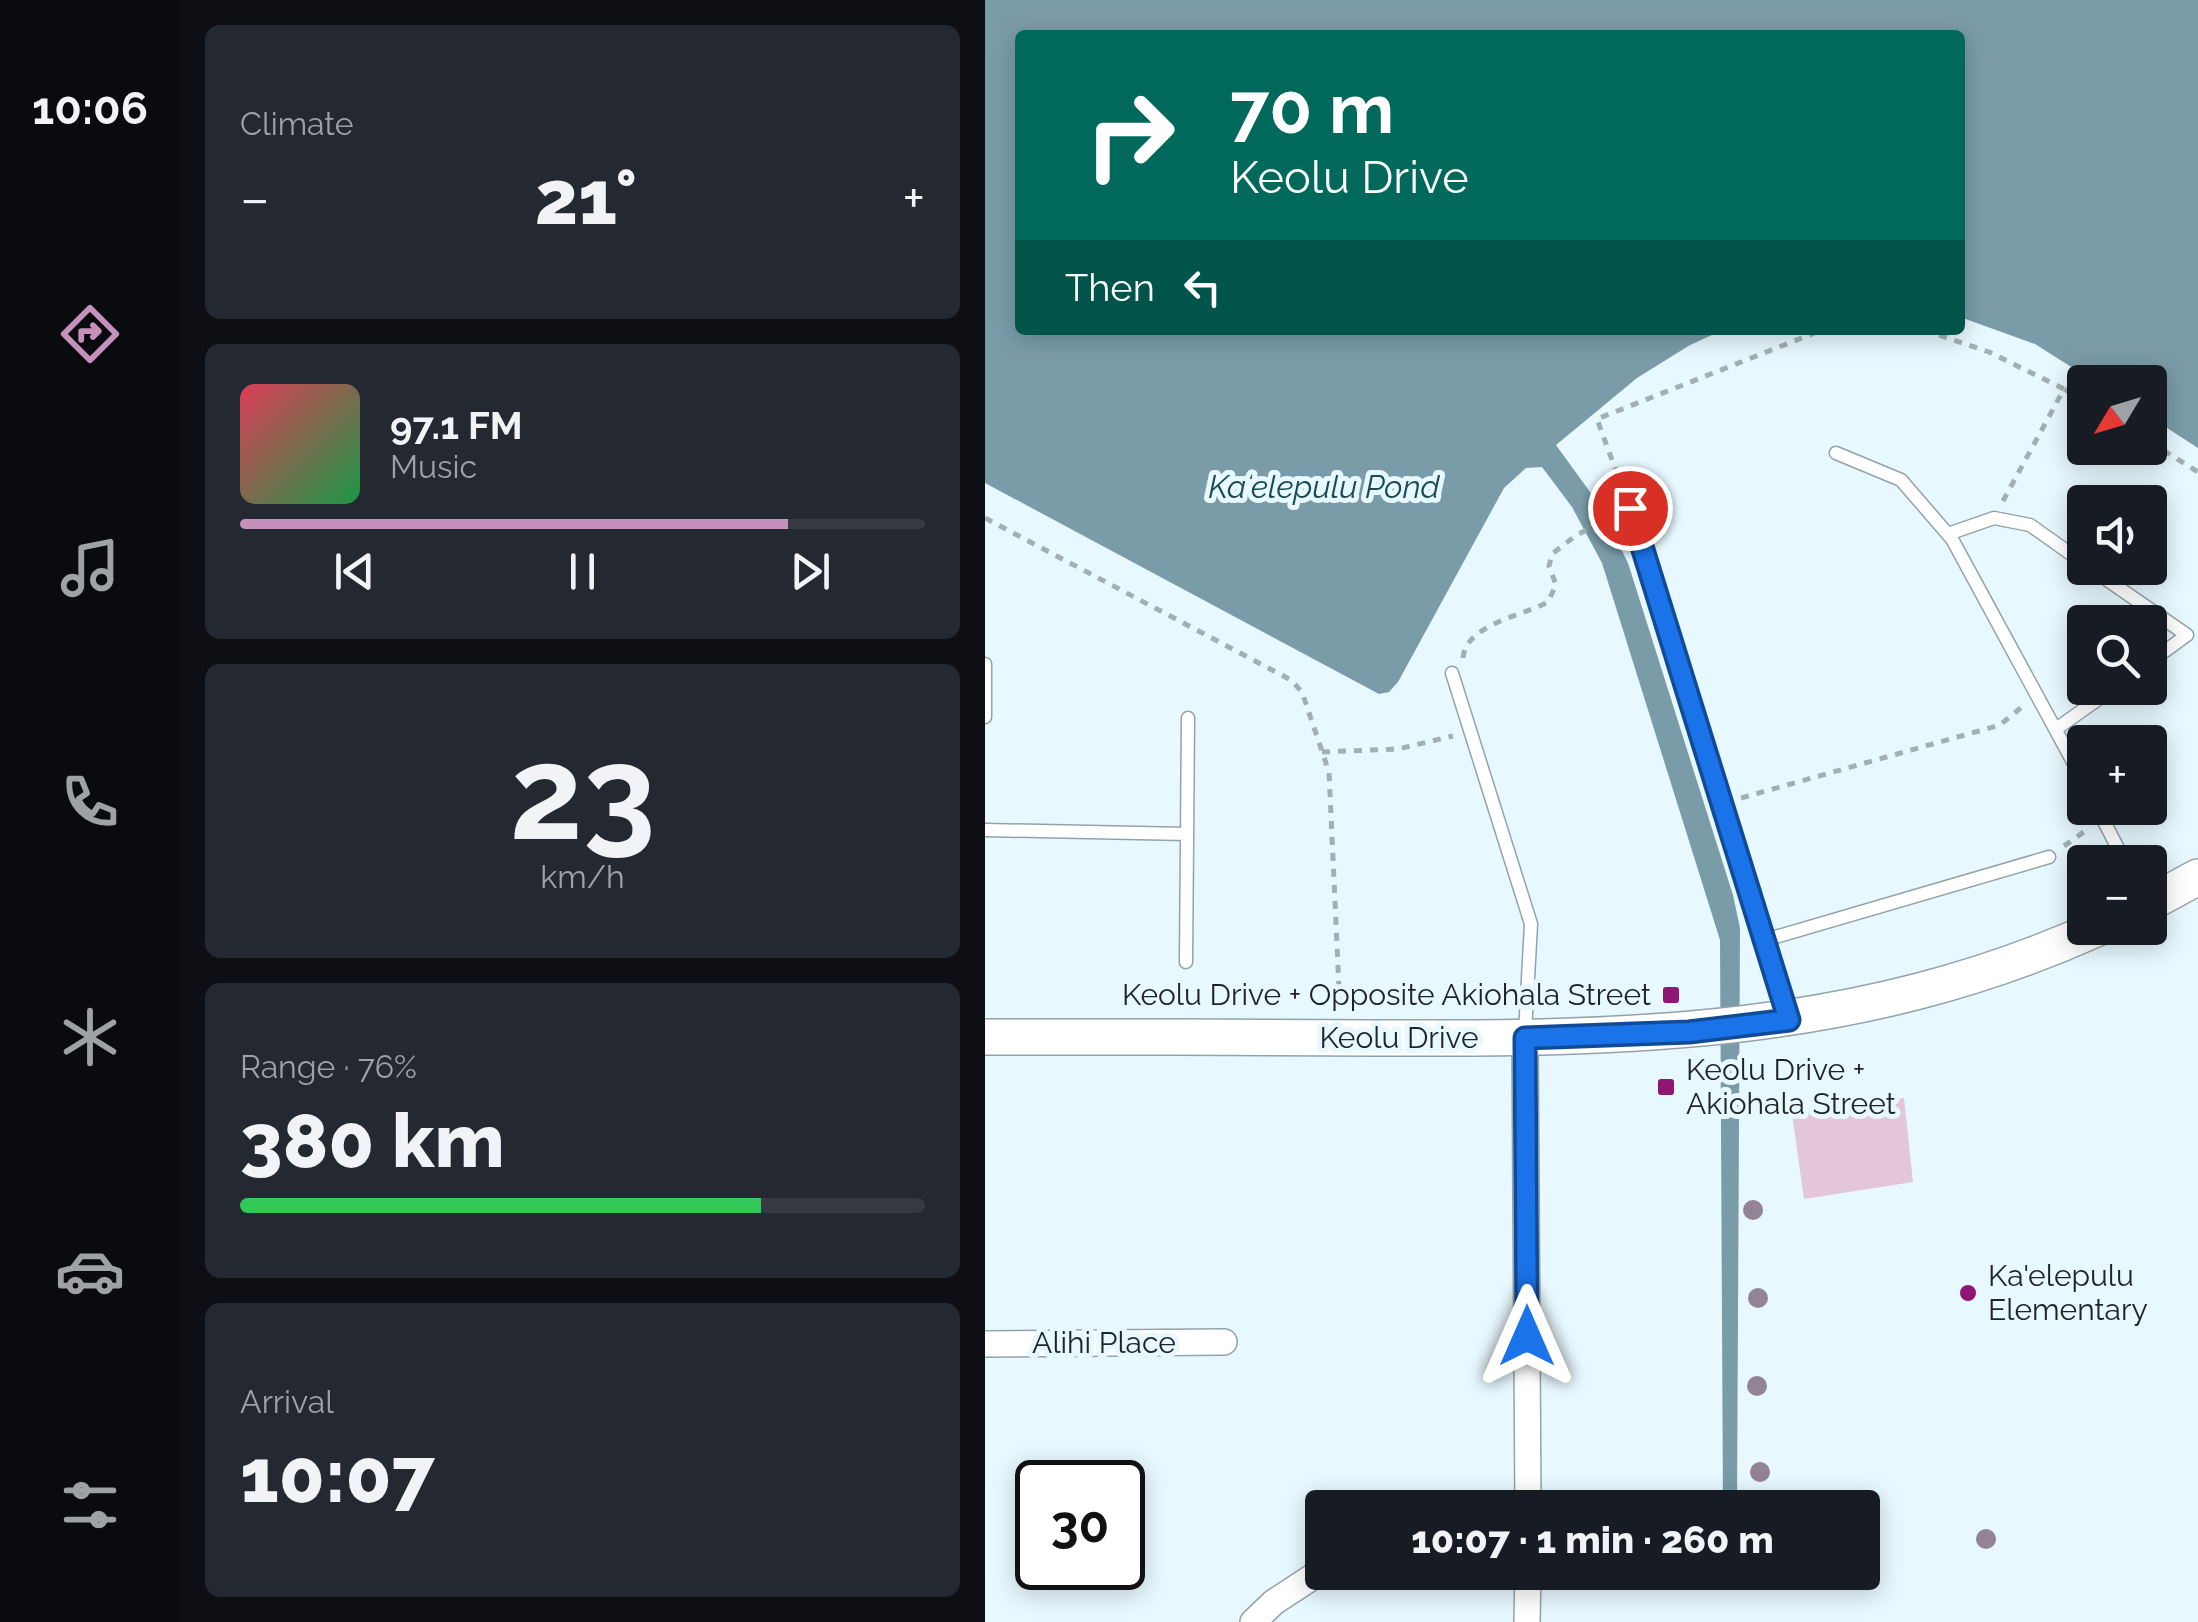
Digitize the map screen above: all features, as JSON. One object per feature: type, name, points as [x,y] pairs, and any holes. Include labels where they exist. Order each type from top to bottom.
[{"type":"main road","points":[[2167,894],[2198,877]]},
{"type":"main road","name":"Keolu Drive","points":[[985,1037],[1525,1038],[1689,1032],[1773,1022],[1960,980],[2067,940]]},
{"type":"street","points":[[1525,1038],[1528,1490]]},
{"type":"street","name":"Alihi Place","points":[[985,1344],[1224,1342]]},
{"type":"street","points":[[1253,1622],[1305,1582]]},
{"type":"street","points":[[1527,1622],[1528,1590]]},
{"type":"lane","points":[[1835,453],[1901,480],[1948,534],[2067,750]]},
{"type":"lane","points":[[1630,508],[1765,940],[1773,1022]]},
{"type":"lane","points":[[1948,534],[1993,518],[2030,526],[2067,552]]},
{"type":"lane","points":[[2118,585],[2193,631],[2167,650]]},
{"type":"lane","points":[[985,664],[985,717]]},
{"type":"lane","points":[[1452,673],[1531,924],[1525,1038]]},
{"type":"lane","points":[[2056,729],[2090,705]]},
{"type":"lane","points":[[1186,962],[1188,718]]},
{"type":"lane","points":[[985,830],[1187,834]]},
{"type":"lane","points":[[1765,940],[2049,857]]},
{"type":"path","points":[[1630,508],[1597,420],[1810,335]]},
{"type":"path","points":[[1939,335],[1989,352],[2067,392]]},
{"type":"path","points":[[1993,518],[2064,390]]},
{"type":"path","points":[[2167,453],[2198,472]]},
{"type":"path","points":[[1452,673],[1464,668],[1464,648],[1471,640],[1502,621],[1548,602],[1555,585],[1549,566],[1552,554],[1575,536],[1615,516]]},
{"type":"path","points":[[985,518],[1291,680],[1302,692],[1329,772],[1341,1038]]},
{"type":"path","points":[[1722,804],[2000,725],[2037,694]]},
{"type":"path","points":[[1323,752],[1398,749],[1470,731]]},
{"type":"path","points":[[2049,857],[2086,825]]},
{"type":"shaded area","points":[[1904,1098],[1913,1182],[1804,1199],[1792,1114]]},
{"type":"water","name":"Kaʻelepulu Pond","points":[[985,0],[2198,0],[2198,448],[2167,428],[2167,365],[2068,365],[2035,344],[1965,319],[1965,30],[1015,30],[1015,335],[1712,335],[1637,378],[1556,445],[1598,503],[1628,563],[1740,928],[1737,1490],[1723,1490],[1720,940],[1602,563],[1572,507],[1542,467],[1526,468],[1504,488],[1398,682],[1389,692],[1379,694],[985,483]]},
{"type":"place","name":"Keolu Drive + Opposite Akiohala Street","points":[[1671,995]]},
{"type":"place","name":"Keolu Drive + Akiohala Street","points":[[1666,1087]]},
{"type":"place","name":"Ka'elepulu Elementary","points":[[1968,1293]]},
{"type":"route","points":[[1527,1336],[1525,1038],[1689,1032],[1789,1020],[1630,508]]}]
